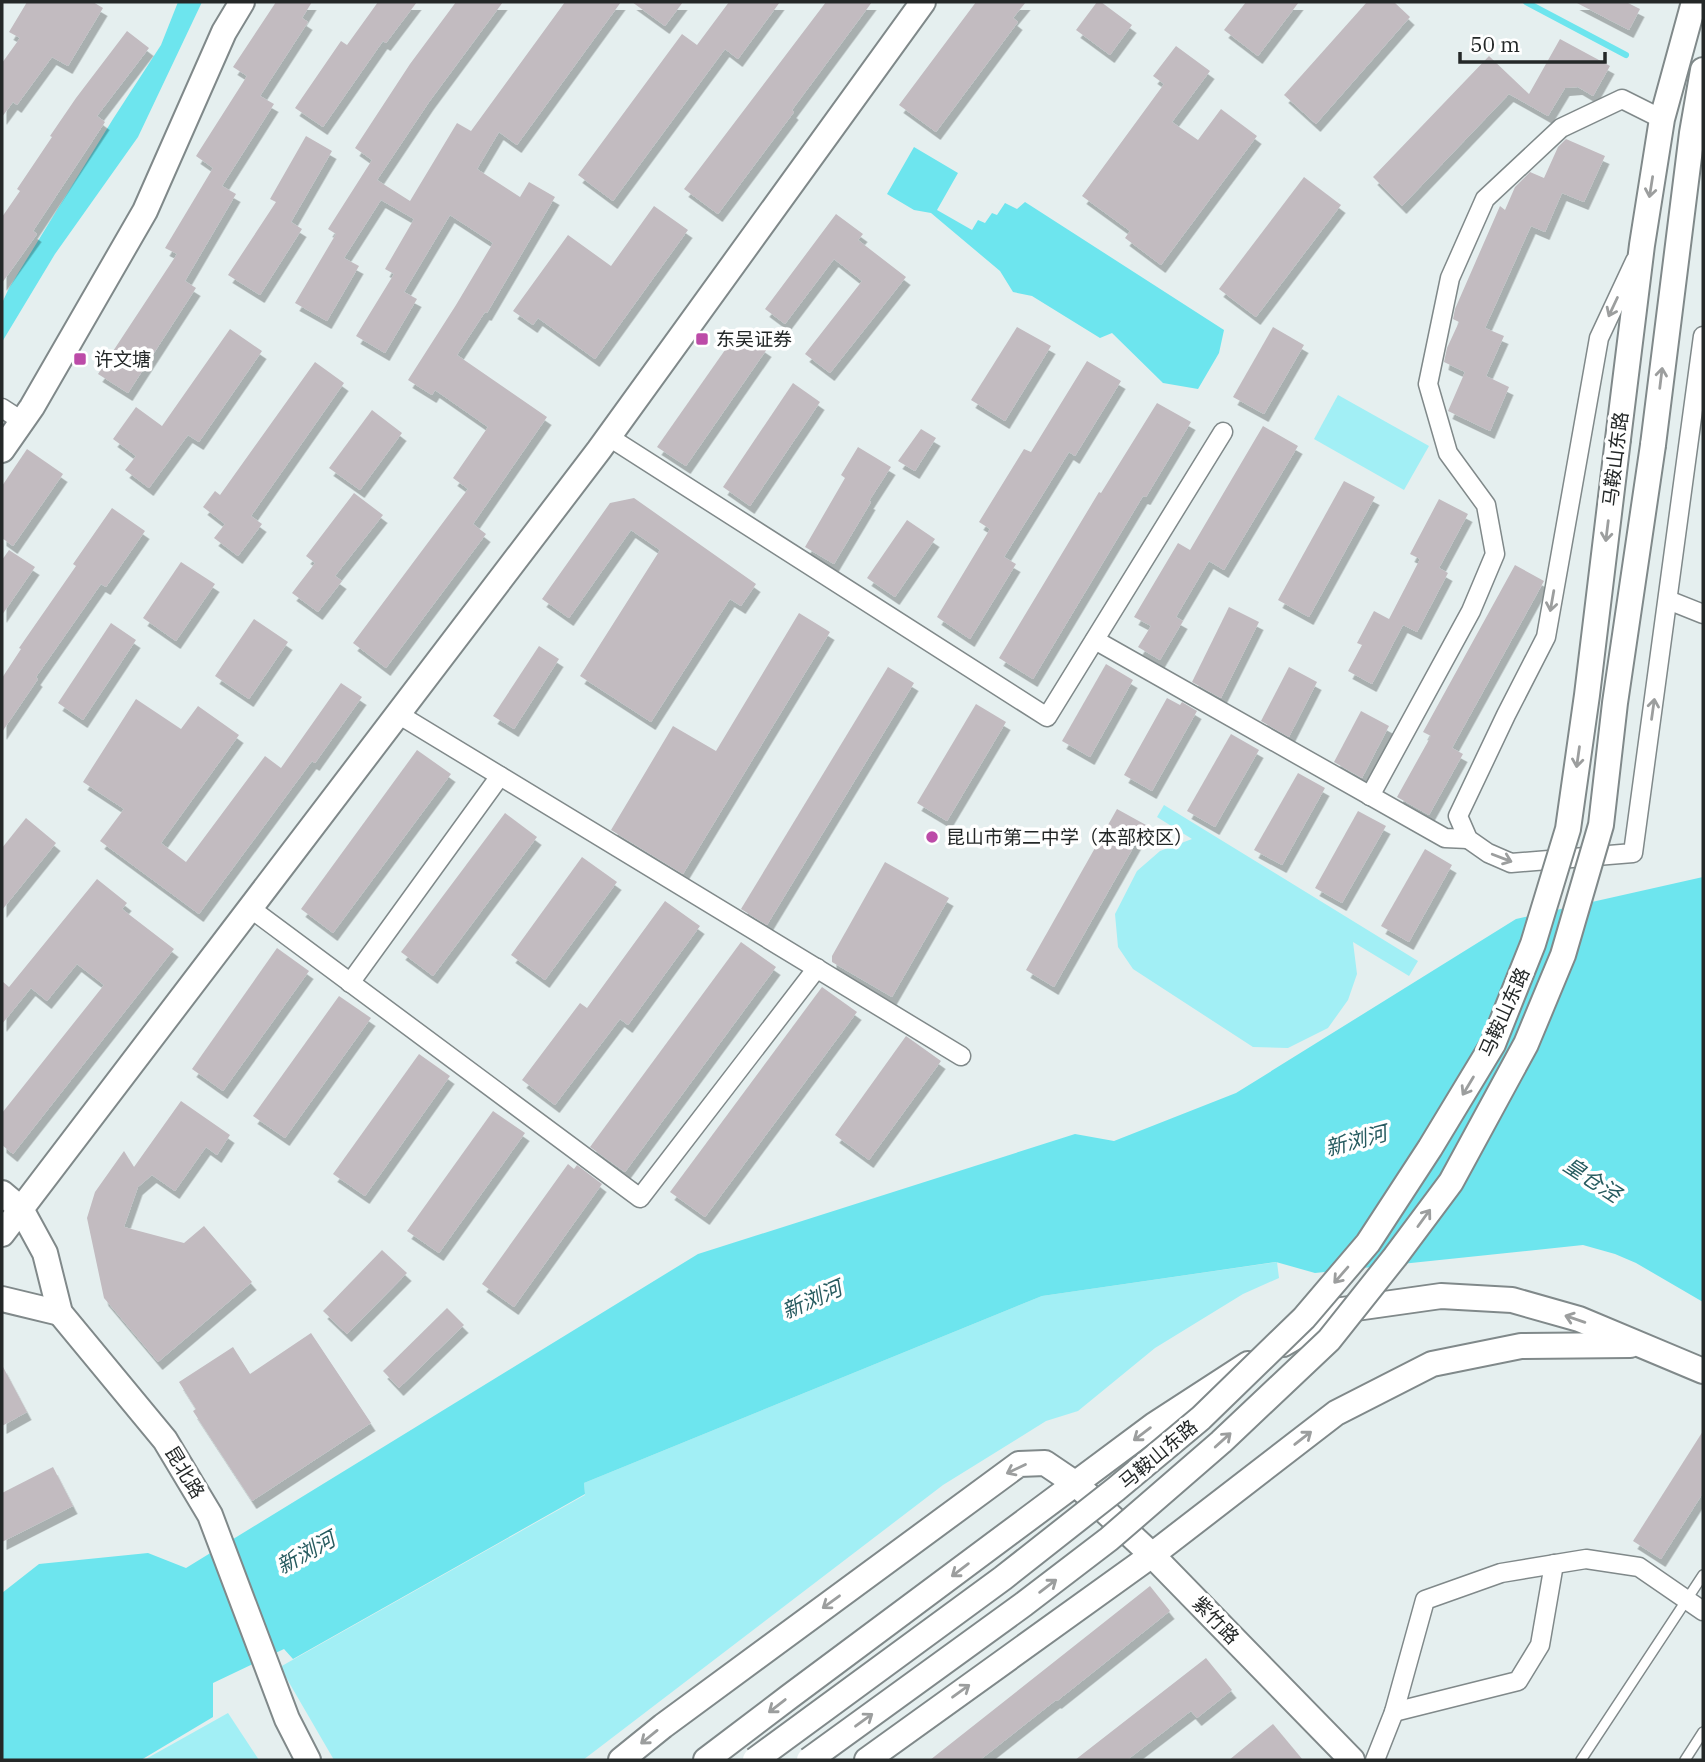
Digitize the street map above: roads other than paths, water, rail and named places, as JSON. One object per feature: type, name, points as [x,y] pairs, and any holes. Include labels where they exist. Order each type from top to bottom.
[{"type":"main road","points":[[2,450],[12,415],[145,211],[224,32],[242,2]]},
{"type":"main road","points":[[2,1234],[609,437],[923,2]]},
{"type":"main road","name":"马鞍山东路","points":[[755,1760],[1013,1570],[1116,1489],[1200,1418],[1304,1318],[1368,1243],[1493,1044],[1533,944],[1568,829],[1642,245],[1662,119],[1694,2]]},
{"type":"main road","name":"马鞍山东路","points":[[809,1760],[1109,1539],[1221,1442],[1329,1340],[1451,1182],[1520,1056],[1563,955],[1601,825],[1615,704],[1699,124],[1703,70]]},
{"type":"main road","points":[[1669,94],[1699,124]]},
{"type":"main road","points":[[1662,119],[1699,124]]},
{"type":"main road","points":[[2,1193],[21,1209]]},
{"type":"main road","name":"昆北路","points":[[21,1209],[45,1253],[60,1313],[165,1440],[210,1515],[287,1719],[308,1760]]},
{"type":"main road","points":[[706,1760],[1154,1425],[1239,1370],[1342,1310],[1441,1296],[1512,1300],[1579,1319],[1703,1371]]},
{"type":"main road","points":[[2,1299],[60,1313]]},
{"type":"main road","points":[[878,1757],[1152,1555],[1336,1413],[1432,1364],[1521,1346],[1638,1345]]},
{"type":"main road","name":"紫竹路","points":[[621,1760],[663,1726],[1019,1464],[1045,1463],[1076,1483],[1152,1555],[1352,1760]]},
{"type":"street","points":[[1370,796],[1471,611],[1495,554],[1486,505],[1448,453],[1428,384],[1450,278],[1485,199],[1560,128],[1622,99],[1662,119]]},
{"type":"street","points":[[1642,245],[1599,338],[1546,637],[1458,816],[1468,839],[1488,853],[1511,863],[1633,853],[1703,336]]},
{"type":"street","points":[[609,437],[1047,717],[1223,432]]},
{"type":"street","points":[[1668,600],[1703,614]]},
{"type":"street","points":[[1095,639],[1445,838],[1468,839]]},
{"type":"street","points":[[398,714],[961,1056]]},
{"type":"street","points":[[350,983],[500,776]]},
{"type":"street","points":[[250,908],[640,1198],[817,968]]},
{"type":"street","points":[[1376,1760],[1394,1712],[1425,1601],[1501,1573],[1586,1559],[1639,1567],[1703,1611]]},
{"type":"street","points":[[1394,1712],[1518,1681],[1540,1645],[1554,1564]]},
{"type":"lane","points":[[1581,1760],[1703,1575]]},
{"type":"lane","points":[[1685,1760],[1703,1732]]},
{"type":"water","points":[[178,2],[202,2],[138,137],[55,254],[2,342],[2,303],[9,288],[161,45]]},
{"type":"water","points":[[914,147],[958,173],[937,210],[972,230],[978,220],[985,223],[992,213],[997,215],[1005,203],[1017,209],[1025,202],[1224,330],[1219,353],[1198,389],[1163,383],[1112,333],[1100,338],[1032,296],[1013,292],[1000,271],[931,213],[914,210],[887,194]]},
{"type":"water","points":[[1703,877],[1703,1302],[1636,1263],[1583,1245],[1315,1273],[1276,1262],[1042,1296],[584,1483],[585,1494],[293,1659],[284,1649],[213,1683],[213,1717],[141,1760],[2,1760],[2,1593],[39,1564],[148,1553],[186,1568],[698,1254],[1075,1134],[1114,1141],[1236,1093],[1516,919]]},
{"type":"waterway","points":[[1526,2],[1626,55]]},
{"type":"place","name":"东吴证券","points":[[702,339]]},
{"type":"place","name":"许文塘","points":[[80,359]]},
{"type":"place","name":"昆山市第二中学（本部校区）","points":[[932,837]]},
{"type":"water label","name":"新浏河","points":[[1356,1141]]},
{"type":"water label","name":"皇仓泾","points":[[1592,1180]]},
{"type":"water label","name":"新浏河","points":[[812,1300]]},
{"type":"water label","name":"新浏河","points":[[306,1553]]}]
